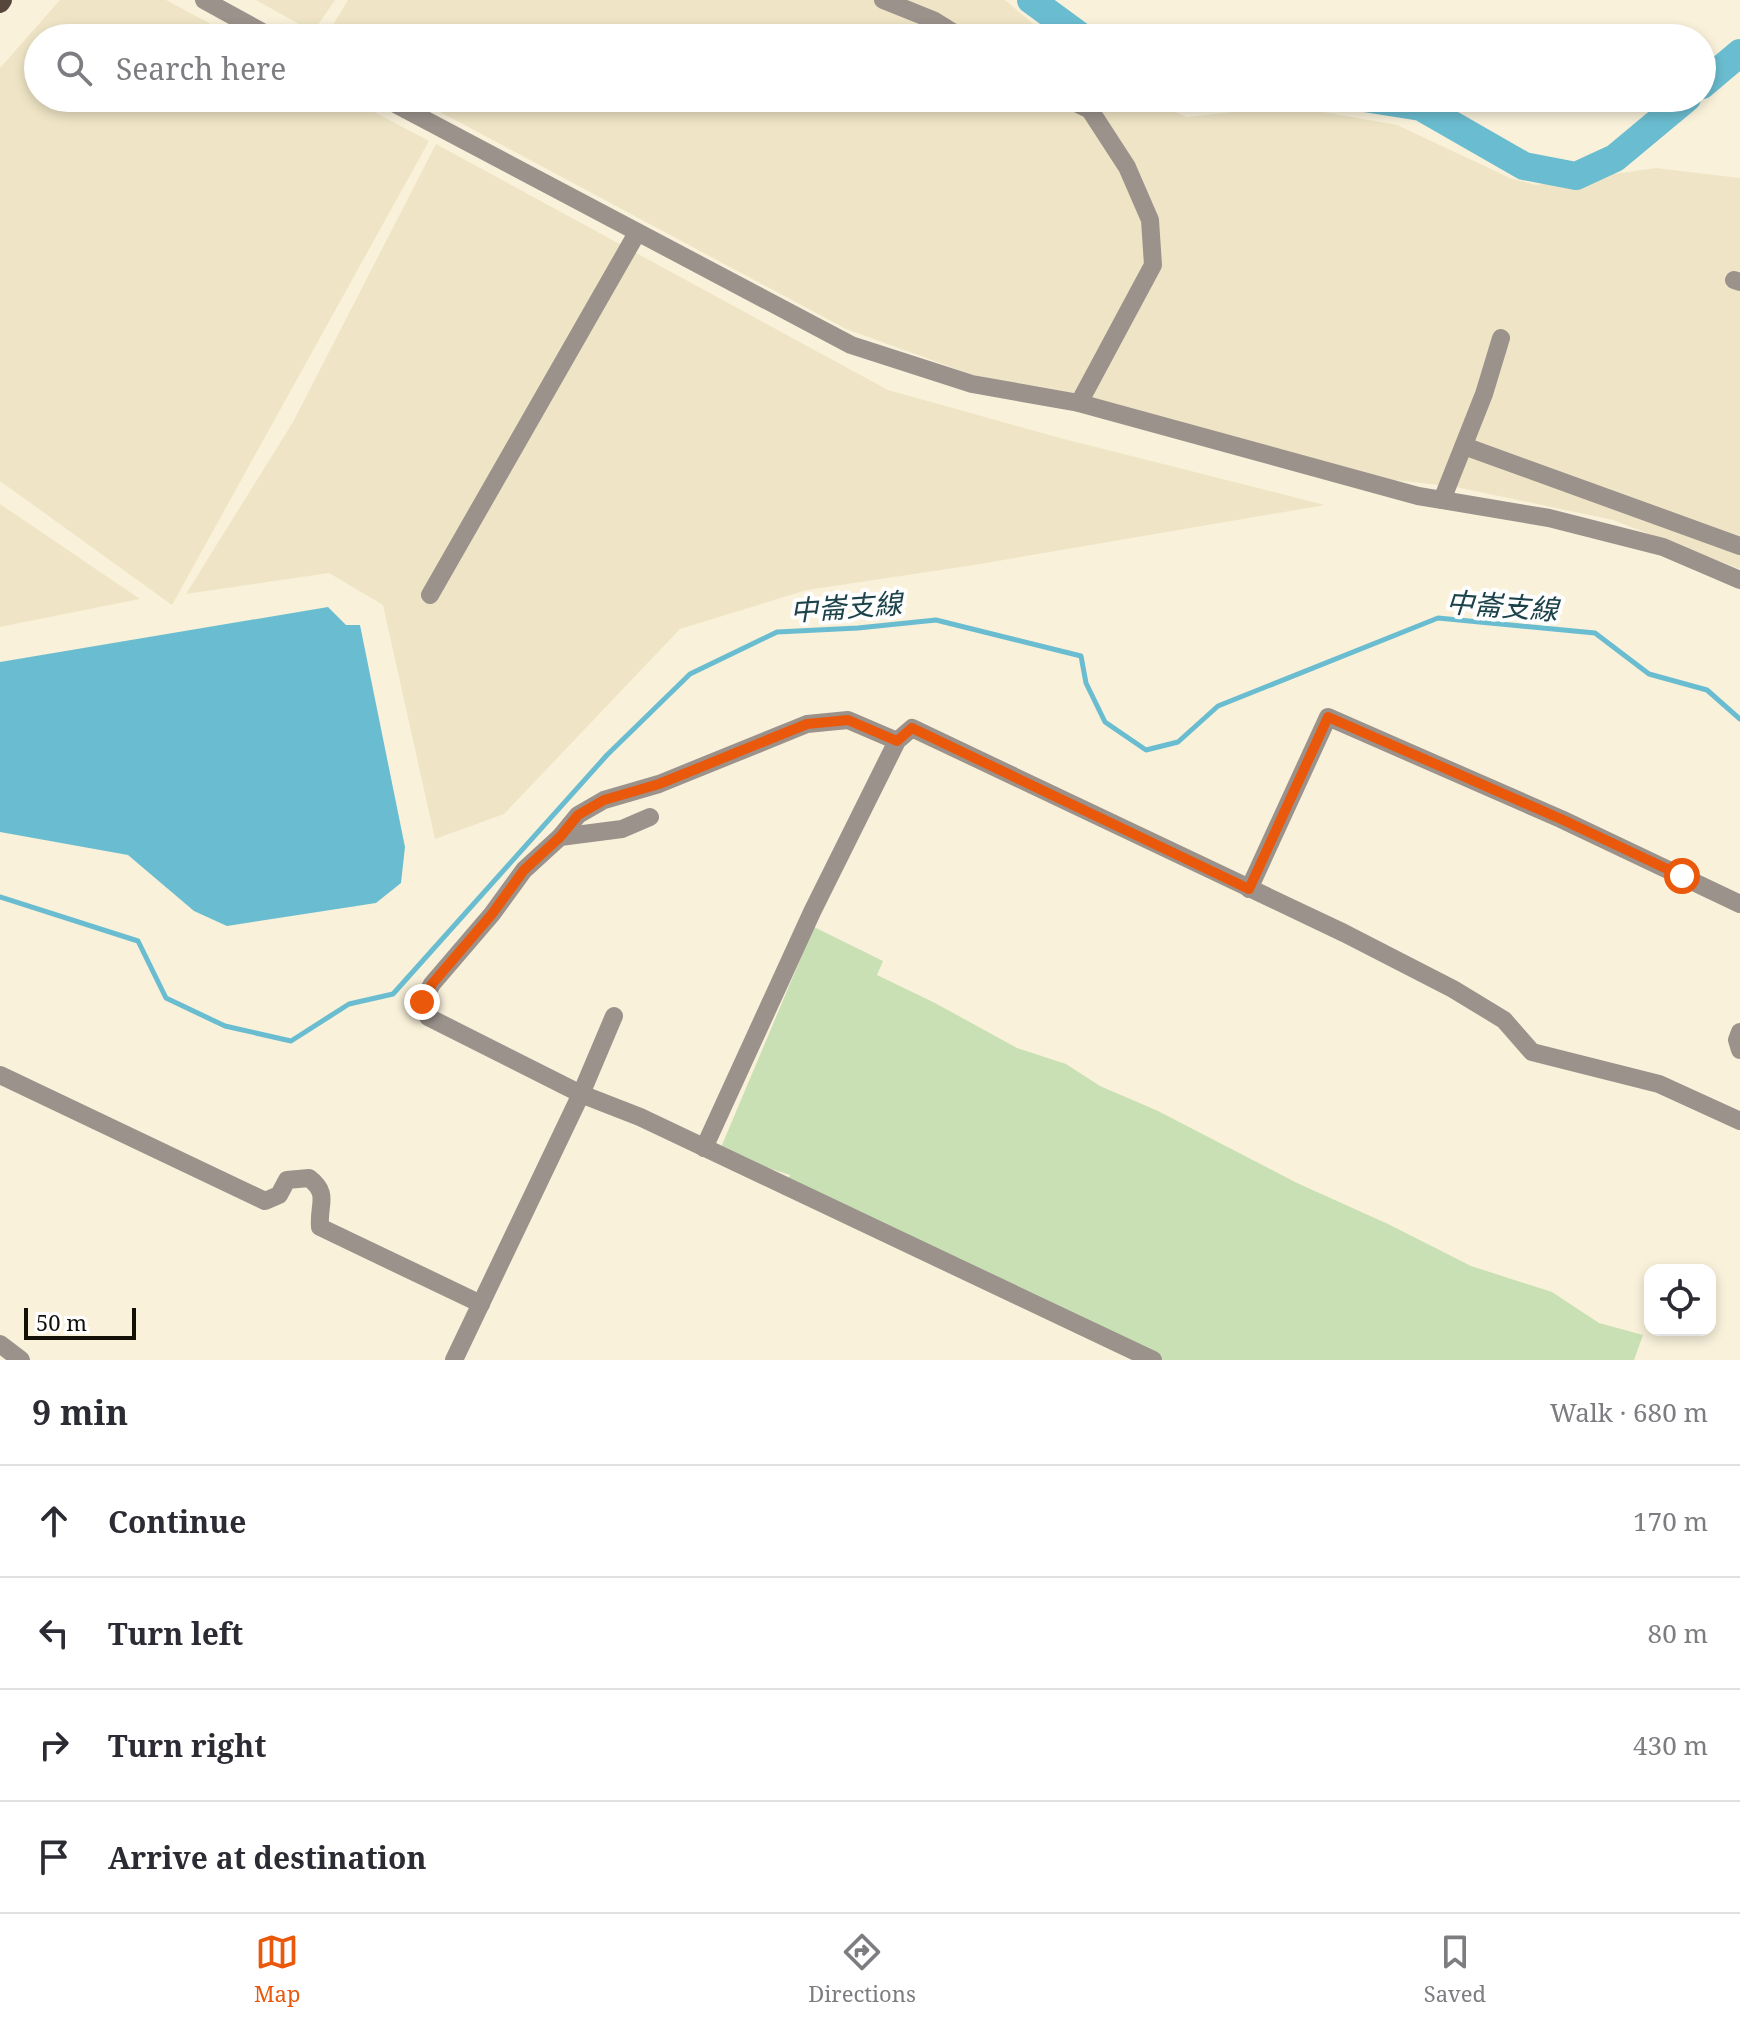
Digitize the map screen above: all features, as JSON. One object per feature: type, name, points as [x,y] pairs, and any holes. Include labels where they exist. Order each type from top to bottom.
[{"type":"lane","points":[[204,0],[248,24]]},
{"type":"lane","points":[[883,0],[939,24]]},
{"type":"lane","points":[[410,112],[851,345],[972,384],[1079,403],[1418,496],[1549,518],[1663,547],[1740,580]]},
{"type":"lane","points":[[1079,403],[1153,265],[1150,220],[1127,167],[1091,112]]},
{"type":"lane","points":[[430,595],[637,233]]},
{"type":"lane","points":[[1442,500],[1484,394],[1501,338]]},
{"type":"lane","points":[[1464,446],[1740,546]]},
{"type":"lane","points":[[1249,889],[1328,717],[1561,819],[1740,904]]},
{"type":"lane","points":[[897,741],[848,720],[807,724],[659,784],[604,800],[578,815],[560,837],[524,870],[492,914],[432,984],[422,1002],[428,1017],[581,1094],[640,1117],[1153,1360]]},
{"type":"lane","points":[[704,1148],[805,926],[897,741],[912,728],[1344,933],[1453,989],[1504,1020],[1532,1052],[1659,1084],[1740,1121]]},
{"type":"lane","points":[[560,837],[622,829],[650,817]]},
{"type":"lane","points":[[454,1360],[581,1094],[614,1016]]},
{"type":"lane","points":[[1740,1032],[1737,1040],[1740,1050]]},
{"type":"lane","points":[[0,1075],[265,1201],[279,1195],[287,1180],[309,1178],[319,1186],[323,1196],[319,1212],[320,1227],[481,1304]]},
{"type":"lane","points":[[0,1344],[21,1360]]},
{"type":"shaded area","points":[[60,0],[166,0],[211,24],[39,24]]},
{"type":"shaded area","points":[[256,0],[335,0],[318,24],[299,24]]},
{"type":"shaded area","points":[[348,0],[1005,0],[1033,24],[333,24]]},
{"type":"shaded area","points":[[24,41],[24,112],[374,112],[429,141],[172,605],[0,481],[0,68]]},
{"type":"shaded area","points":[[440,112],[1175,112],[1187,117],[1233,112],[1323,112],[1397,125],[1510,178],[1536,185],[1656,168],[1740,178],[1740,569],[1613,520],[1456,487],[1394,480],[1121,406],[976,376],[846,329]]},
{"type":"shaded area","points":[[436,144],[888,390],[1060,438],[1325,505],[807,590],[680,629],[504,814],[435,839],[383,605],[329,573],[186,594],[293,422]]},
{"type":"shaded area","points":[[0,504],[140,599],[0,627]]},
{"type":"green space","points":[[814,927],[883,961],[877,975],[1017,1048],[1066,1064],[1100,1086],[1158,1111],[1297,1183],[1471,1266],[1552,1292],[1599,1323],[1643,1335],[1634,1360],[1147,1360],[784,1189],[790,1175],[719,1152]]},
{"type":"water","points":[[328,607],[346,625],[360,625],[405,847],[401,883],[376,903],[227,926],[194,911],[128,855],[0,832],[0,662]]},
{"type":"waterway","points":[[1031,0],[1064,24]]},
{"type":"waterway","points":[[1716,73],[1740,53]]},
{"type":"waterway","points":[[1430,112],[1524,166],[1576,176],[1615,158],[1670,112]]},
{"type":"waterway","name":"中崙支線","points":[[0,897],[138,941],[166,998],[225,1026],[291,1041],[349,1004],[393,994],[607,755],[690,674],[777,632],[936,620],[1081,656],[1086,683],[1105,722],[1146,750],[1178,742],[1218,706],[1438,618],[1595,633],[1649,674],[1707,690],[1740,719]]},
{"type":"route","points":[[422,1002],[432,984],[492,914],[524,870],[560,837],[578,815],[604,800],[659,784],[807,724],[848,720],[897,741],[912,728],[1249,889],[1328,717],[1561,819],[1682,876]]}]
